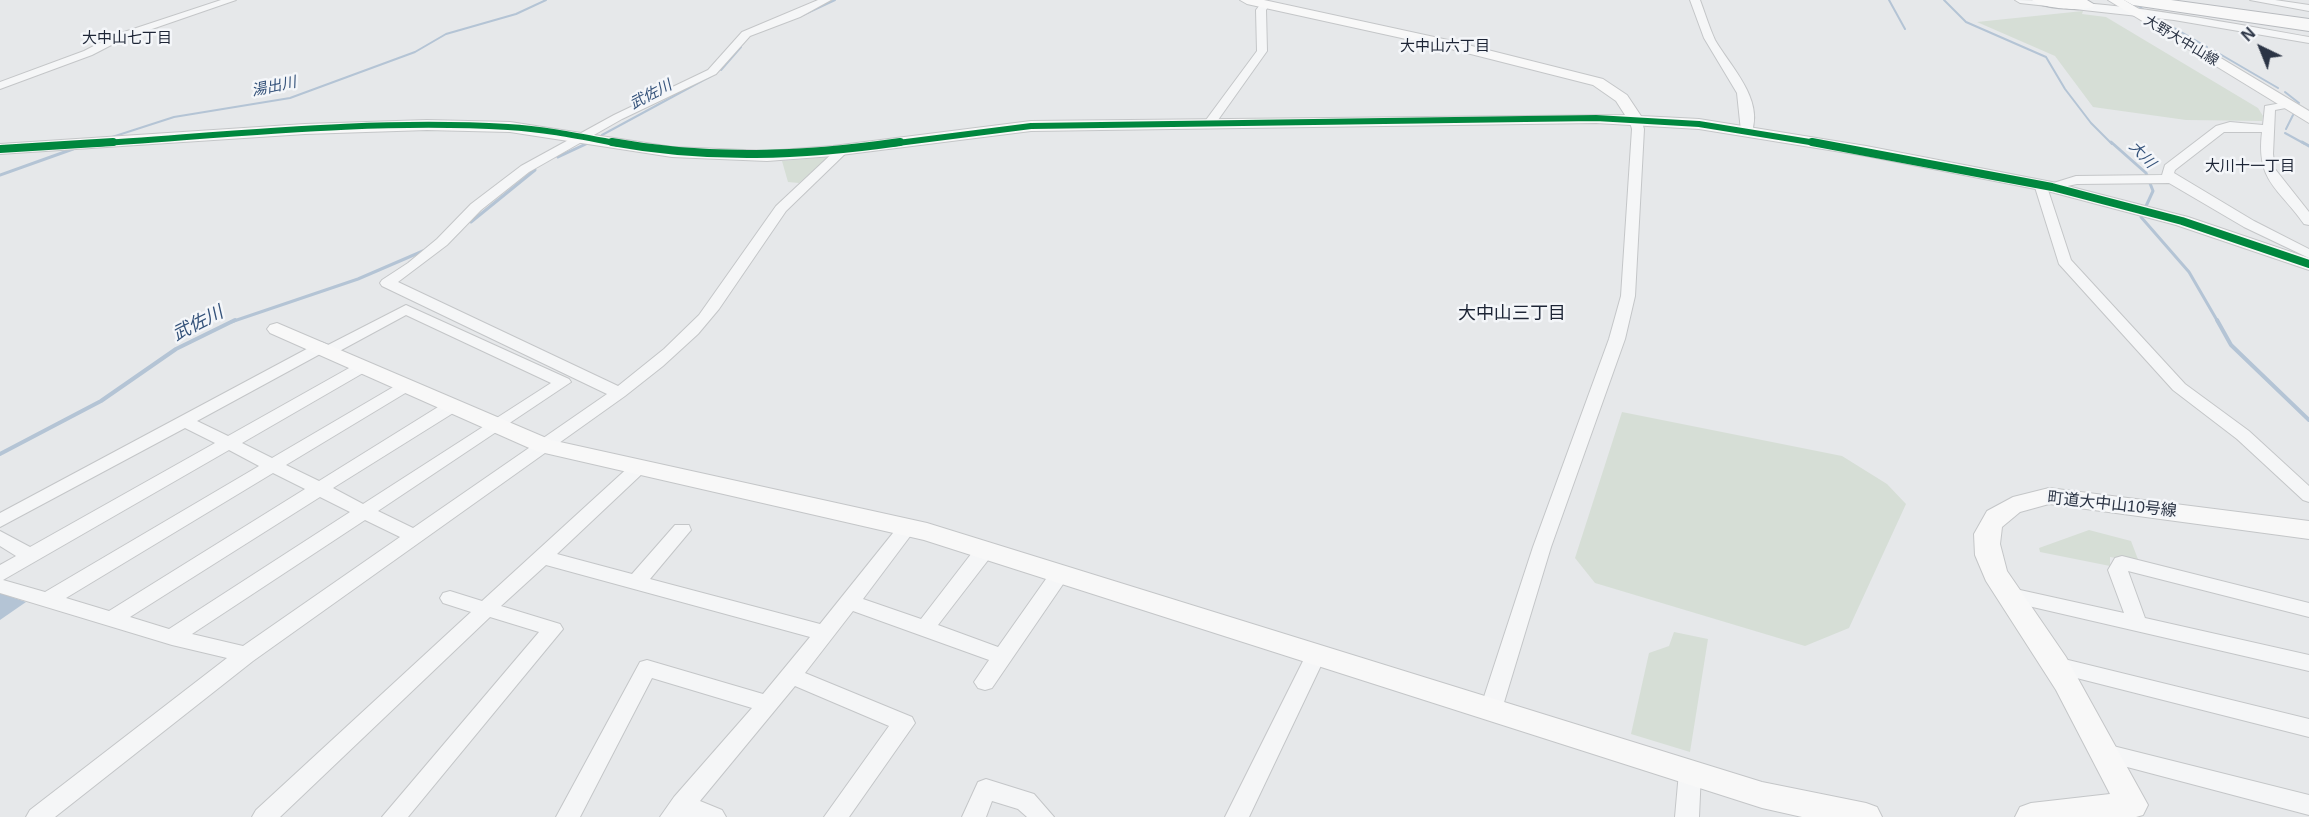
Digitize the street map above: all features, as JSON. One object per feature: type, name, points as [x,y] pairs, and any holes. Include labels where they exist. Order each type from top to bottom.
[{"type":"highway","points":[[2041,0],[2086,5]]},
{"type":"highway","points":[[2163,0],[2309,23]]},
{"type":"highway","points":[[2233,0],[2309,10]]},
{"type":"highway","points":[[2134,4],[2309,23]]},
{"type":"highway","points":[[2274,33],[2309,38]]},
{"type":"street","points":[[0,86],[88,53],[119,37],[231,0]]},
{"type":"street","points":[[619,393],[387,283],[442,242],[476,207],[510,180],[584,136],[712,72],[746,34],[826,0]]},
{"type":"street","points":[[1247,0],[1448,44],[1598,82],[1622,98],[1635,119],[1638,129],[1625,307],[1603,381],[1542,547],[1491,710]]},
{"type":"street","points":[[1695,0],[1711,43],[1738,79],[1747,100],[1747,130]]},
{"type":"street","points":[[2020,0],[2086,5],[2134,4],[2274,33]]},
{"type":"street","name":"大野大中山線","points":[[2115,0],[2134,4],[2309,118]]},
{"type":"street","points":[[2255,0],[2309,10]]},
{"type":"street","points":[[1209,124],[1262,51],[1261,10],[1265,4]]},
{"type":"street","points":[[2287,105],[2269,108],[2270,129],[2267,150],[2269,169],[2309,220]]},
{"type":"street","points":[[0,149],[393,126],[525,127],[657,150],[709,155],[769,156],[842,151],[1004,128],[1635,119],[1747,130],[2046,186],[2155,213],[2309,264]]},
{"type":"street","points":[[2165,179],[2169,168],[2220,129],[2230,126],[2270,129]]},
{"type":"street","points":[[38,817],[246,655],[619,393],[654,366],[715,305],[772,218],[789,199],[842,151]]},
{"type":"street","points":[[2046,186],[2076,180],[2165,179],[2309,254]]},
{"type":"street","points":[[2046,186],[2064,261],[2179,387],[2242,435],[2309,496]]},
{"type":"street","points":[[0,521],[184,421],[406,309],[563,382],[172,637]]},
{"type":"street","points":[[277,329],[544,446],[908,527],[1762,795],[1866,817]]},
{"type":"street","points":[[0,574],[364,366]]},
{"type":"street","points":[[47,600],[406,386]]},
{"type":"street","points":[[111,619],[452,406]]},
{"type":"street","points":[[184,421],[415,537]]},
{"type":"street","points":[[264,817],[638,468]]},
{"type":"street","name":"町道大中山10号線","points":[[2137,811],[2101,752],[2056,665],[1995,573],[1988,550],[1990,525],[2009,507],[2049,496],[2309,530]]},
{"type":"street","points":[[677,811],[791,676],[908,527]]},
{"type":"street","points":[[635,584],[682,530]]},
{"type":"street","points":[[0,537],[30,556]]},
{"type":"street","points":[[925,628],[985,550]]},
{"type":"street","points":[[542,558],[824,633]]},
{"type":"street","points":[[2137,623],[2118,570],[2122,563],[2309,610]]},
{"type":"street","points":[[985,682],[1060,574]]},
{"type":"street","points":[[0,586],[172,637],[246,655]]},
{"type":"street","points":[[2011,595],[2309,663]]},
{"type":"street","points":[[394,817],[553,628],[450,598]]},
{"type":"street","points":[[850,602],[1002,656]]},
{"type":"street","points":[[1237,817],[1316,655]]},
{"type":"street","points":[[2056,665],[2309,728]]},
{"type":"street","points":[[568,817],[647,668],[768,704]]},
{"type":"street","points":[[791,676],[904,723],[836,817]]},
{"type":"street","points":[[2101,752],[2309,805]]},
{"type":"street","points":[[1687,817],[1690,772]]},
{"type":"street","points":[[974,817],[986,789],[1026,801],[1042,817]]},
{"type":"street","points":[[677,811],[714,817]]},
{"type":"street","points":[[2031,817],[2137,811]]},
{"type":"shaded area","points":[[2083,11],[2082,14],[2106,17],[2258,108],[2263,116],[2262,121],[2186,120],[2093,107],[2055,56],[1977,22]]},
{"type":"shaded area","points":[[829,157],[799,183],[788,182],[782,161]]},
{"type":"shaded area","points":[[1622,412],[1842,456],[1887,484],[1906,504],[1849,628],[1805,646],[1595,583],[1575,558]]},
{"type":"shaded area","points":[[2089,530],[2131,541],[2139,562],[2110,557],[2110,566],[2040,552],[2039,548]]},
{"type":"shaded area","points":[[1674,632],[1708,639],[1690,752],[1631,734],[1649,653],[1669,646]]},
{"type":"water","points":[[0,593],[26,602],[0,620]]},
{"type":"waterway","name":"湯出川","points":[[109,138],[174,117],[290,98],[415,52],[446,34],[516,14],[546,0]]},
{"type":"waterway","name":"武佐川","points":[[803,15],[835,0]]},
{"type":"waterway","points":[[1889,0],[1905,29]]},
{"type":"waterway","name":"大川","points":[[1944,0],[1966,22],[2046,57],[2065,89],[2091,123],[2112,144]]},
{"type":"waterway","points":[[2131,0],[2144,10]]},
{"type":"waterway","points":[[2157,18],[2207,47]]},
{"type":"waterway","name":"武佐川","points":[[721,70],[741,47]]},
{"type":"waterway","points":[[2213,50],[2278,88]]},
{"type":"waterway","name":"武佐川","points":[[602,135],[711,76]]},
{"type":"waterway","points":[[2285,92],[2299,103]]},
{"type":"waterway","points":[[2286,129],[2293,115]]},
{"type":"waterway","points":[[2285,133],[2305,144]]},
{"type":"waterway","name":"大川","points":[[2111,142],[2146,173],[2153,191],[2141,217],[2189,272],[2218,322]]},
{"type":"waterway","points":[[2302,142],[2309,146]]},
{"type":"waterway","name":"武佐川","points":[[558,157],[588,143]]},
{"type":"waterway","name":"湯出川","points":[[0,175],[73,149]]},
{"type":"waterway","name":"武佐川","points":[[471,222],[535,170]]},
{"type":"waterway","name":"武佐川","points":[[231,322],[358,279],[423,251]]},
{"type":"waterway","name":"武佐川","points":[[0,454],[101,401],[176,349],[235,320]]},
{"type":"waterway","name":"大川","points":[[2217,320],[2231,345],[2309,420]]},
{"type":"cycle path","points":[[0,149],[305,129],[427,125],[510,127],[672,152],[767,156],[833,151],[1031,126],[1596,118],[1699,124],[1866,151],[2052,187],[2182,221],[2309,264]]},
{"type":"district","name":"大中山七丁目","points":[[127,39]]},
{"type":"district","name":"大中山六丁目","points":[[1445,47]]},
{"type":"district","name":"大川十一丁目","points":[[2250,167]]},
{"type":"district","name":"大中山三丁目","points":[[1512,314]]}]
